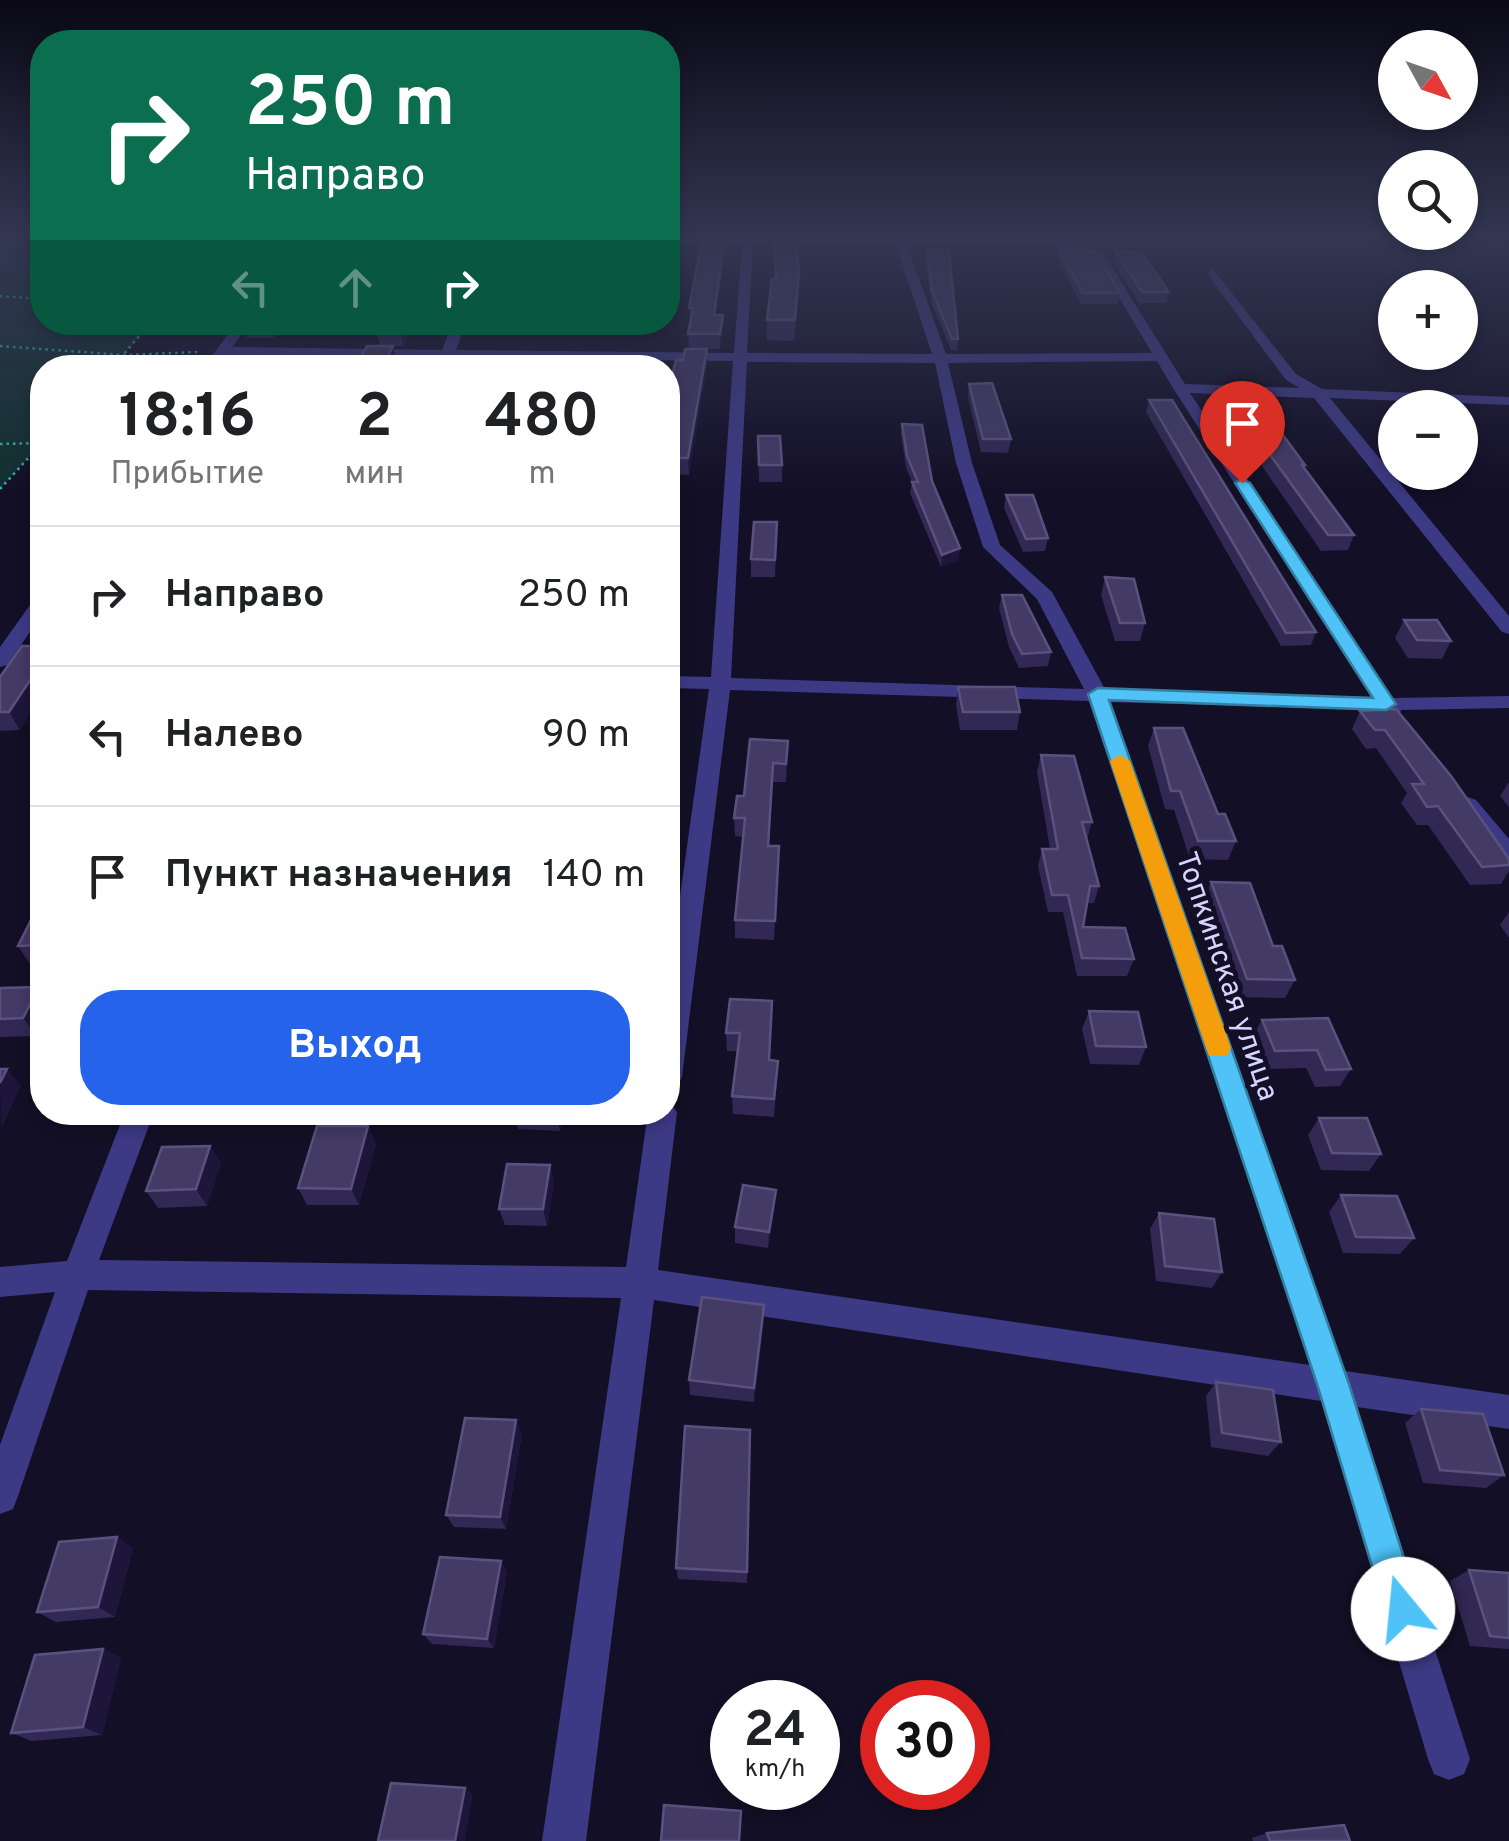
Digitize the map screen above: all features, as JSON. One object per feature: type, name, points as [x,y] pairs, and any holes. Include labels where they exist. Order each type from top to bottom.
[{"type":"street","points":[[680,987],[720,686],[742,320]]},
{"type":"street","name":"Топкинская улица","points":[[927,320],[941,360],[964,462],[992,547],[1044,596],[1098,694],[1333,1384],[1450,1760]]},
{"type":"street","points":[[1138,320],[1392,712]]},
{"type":"street","points":[[1248,320],[1291,377],[1318,393],[1509,628]]},
{"type":"street","points":[[219,355],[234,335]]},
{"type":"street","points":[[222,351],[321,355]]},
{"type":"street","points":[[680,355],[941,360],[1161,357]]},
{"type":"street","points":[[1180,388],[1509,400]]},
{"type":"street","points":[[0,661],[30,619]]},
{"type":"street","points":[[13,643],[30,643]]},
{"type":"street","points":[[680,683],[1098,694],[1392,712],[1509,702]]},
{"type":"street","points":[[1460,795],[1509,856]]},
{"type":"street","points":[[0,1496],[77,1274],[135,1125]]},
{"type":"street","points":[[564,1841],[661,1125]]},
{"type":"street","points":[[0,1282],[77,1274],[640,1284],[1509,1412]]},
{"type":"path","points":[[124,355],[141,335]]},
{"type":"path","points":[[0,346],[124,355],[222,351]]},
{"type":"path","points":[[0,444],[30,443]]},
{"type":"path","points":[[0,489],[30,456]]},
{"type":"green space","points":[[0,320],[30,320],[30,335],[142,335],[123,355],[30,355],[30,456],[0,489]]},
{"type":"building","points":[[691,320],[722,320],[720,334],[688,334]]},
{"type":"building","points":[[944,320],[956,320],[958,339],[952,339]]},
{"type":"building","points":[[367,346],[393,346],[388,355],[362,355]]},
{"type":"building","points":[[685,349],[707,349],[688,458],[680,458]]},
{"type":"building","points":[[992,383],[1011,439],[983,439],[969,384]]},
{"type":"building","points":[[1149,400],[1172,400],[1316,632],[1286,633]]},
{"type":"building","points":[[902,424],[922,425],[932,481],[960,548],[942,555],[912,482],[918,482],[907,456]]},
{"type":"building","points":[[1253,431],[1280,431],[1354,535],[1328,535]]},
{"type":"building","points":[[758,436],[780,436],[782,465],[759,465]]},
{"type":"building","points":[[1006,495],[1033,495],[1048,538],[1026,539]]},
{"type":"building","points":[[754,522],[777,522],[775,560],[751,559]]},
{"type":"building","points":[[1105,577],[1134,579],[1145,623],[1120,623]]},
{"type":"building","points":[[1002,595],[1022,595],[1051,652],[1022,654],[1012,634]]},
{"type":"building","points":[[1404,620],[1437,620],[1451,641],[1417,640]]},
{"type":"building","points":[[22,646],[30,646],[30,680],[9,712],[0,712],[0,677]]},
{"type":"building","points":[[958,687],[1015,687],[1020,712],[963,712]]},
{"type":"building","points":[[1396,709],[1451,776],[1509,859],[1509,865],[1482,867],[1438,806],[1427,807],[1412,784],[1424,784],[1385,730],[1375,730],[1360,711]]},
{"type":"building","points":[[1154,728],[1183,728],[1218,814],[1225,814],[1236,841],[1198,841],[1180,791],[1171,791]]},
{"type":"building","points":[[750,739],[788,741],[786,764],[773,763],[768,846],[779,846],[775,921],[735,920],[745,818],[734,818],[737,796],[744,796]]},
{"type":"building","points":[[1041,755],[1074,756],[1092,822],[1082,822],[1099,886],[1090,886],[1083,927],[1125,928],[1134,959],[1082,958],[1068,895],[1052,895],[1042,849],[1058,849]]},
{"type":"building","points":[[1211,882],[1250,883],[1273,946],[1282,946],[1295,980],[1247,979]]},
{"type":"building","points":[[30,922],[30,946],[18,946]]},
{"type":"building","points":[[30,987],[30,1004],[23,1018],[0,1019],[0,988]]},
{"type":"building","points":[[730,999],[772,1001],[769,1060],[778,1061],[774,1099],[732,1096],[740,1033],[726,1033]]},
{"type":"building","points":[[1089,1011],[1138,1012],[1146,1047],[1096,1046]]},
{"type":"building","points":[[1328,1018],[1351,1069],[1326,1070],[1317,1050],[1275,1051],[1262,1020]]},
{"type":"building","points":[[1319,1118],[1367,1118],[1381,1154],[1332,1153]]},
{"type":"building","points":[[317,1126],[368,1126],[351,1189],[298,1188]]},
{"type":"building","points":[[210,1146],[196,1189],[146,1191],[162,1147]]},
{"type":"building","points":[[507,1164],[550,1165],[543,1209],[499,1209]]},
{"type":"building","points":[[743,1185],[776,1190],[769,1232],[735,1227]]},
{"type":"building","points":[[1341,1195],[1397,1196],[1414,1238],[1356,1237]]},
{"type":"building","points":[[1159,1213],[1214,1219],[1222,1272],[1165,1266]]},
{"type":"building","points":[[702,1297],[764,1305],[754,1388],[689,1380]]},
{"type":"building","points":[[1216,1382],[1273,1390],[1281,1442],[1222,1433]]},
{"type":"building","points":[[1421,1409],[1483,1414],[1504,1475],[1440,1470]]},
{"type":"building","points":[[465,1418],[516,1420],[500,1517],[446,1515]]},
{"type":"building","points":[[685,1426],[750,1430],[747,1572],[676,1568]]},
{"type":"building","points":[[117,1537],[98,1607],[37,1612],[59,1542]]},
{"type":"building","points":[[440,1557],[501,1561],[487,1639],[423,1634]]},
{"type":"building","points":[[1469,1570],[1509,1573],[1509,1638],[1490,1636]]},
{"type":"building","points":[[103,1649],[83,1727],[11,1733],[35,1655]]},
{"type":"building","points":[[391,1783],[465,1788],[455,1841],[378,1841]]},
{"type":"building","points":[[664,1805],[741,1811],[739,1841],[661,1841]]},
{"type":"building","points":[[1344,1825],[1350,1841],[1270,1841],[1267,1833]]},
{"type":"slow traffic","points":[[1120,761],[1218,1048]]},
{"type":"route","points":[[1242,483],[1386,704],[1098,694],[1333,1384],[1403,1609]]}]
